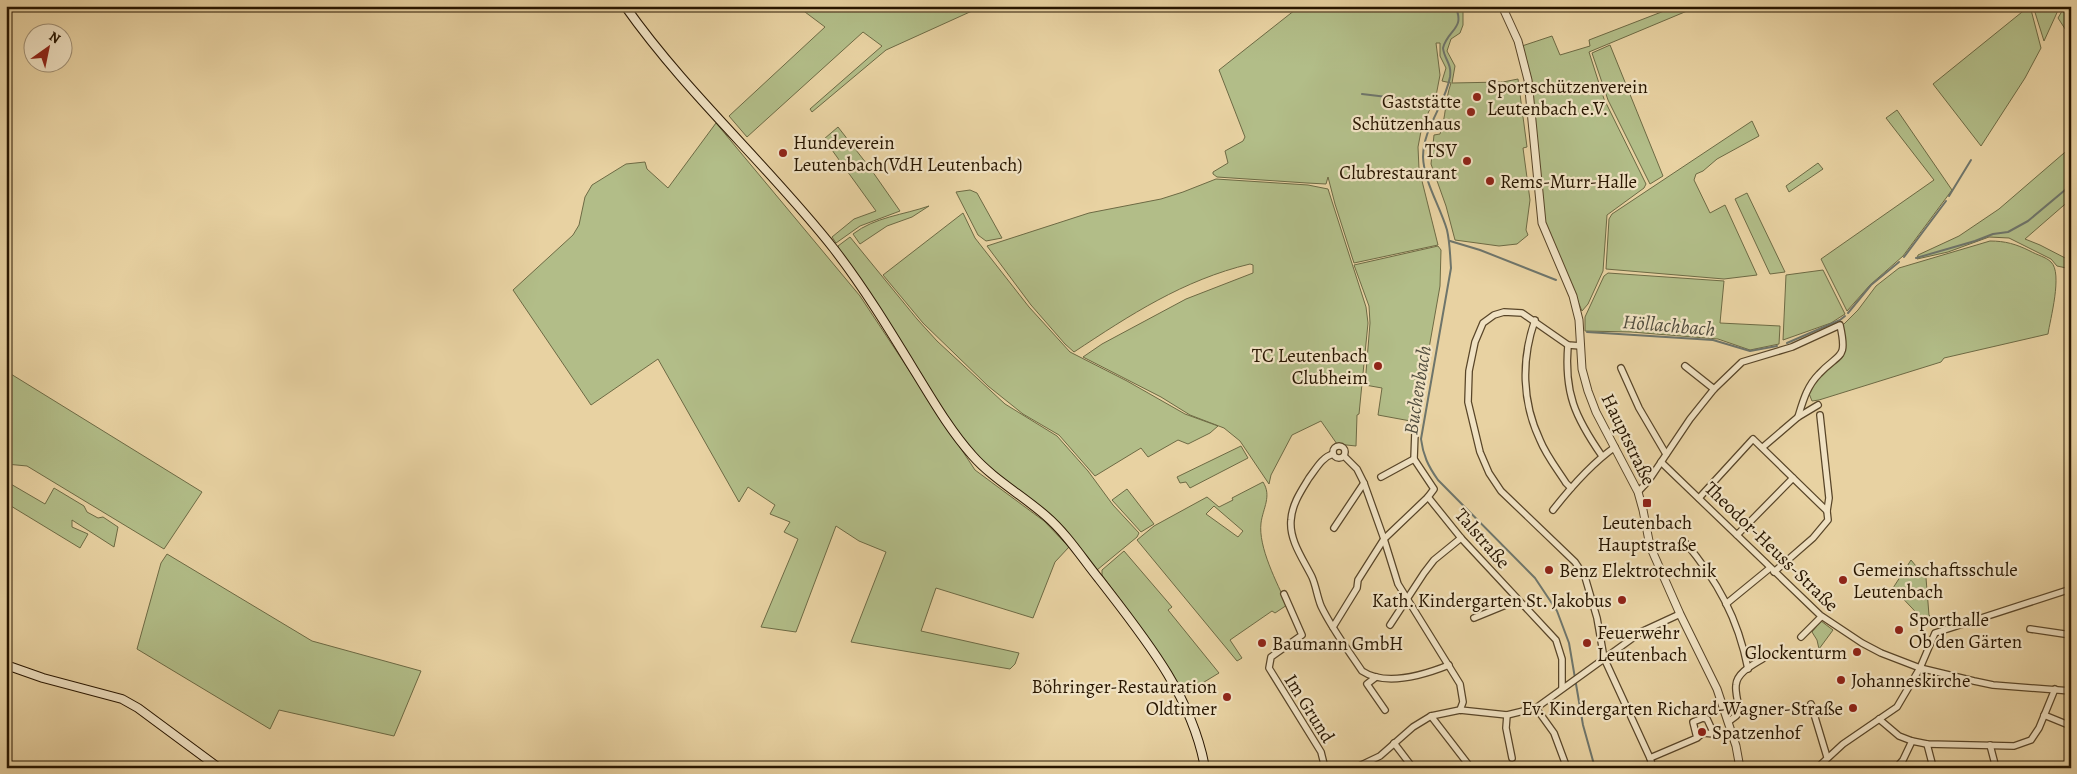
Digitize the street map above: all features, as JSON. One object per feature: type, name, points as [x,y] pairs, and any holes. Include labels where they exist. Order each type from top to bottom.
[{"type":"main road","points":[[626,6],[702,102],[833,248],[865,290],[949,426],[973,456],[998,479],[1047,517],[1062,532],[1140,632],[1174,684],[1187,709],[1205,768]]},
{"type":"main road","points":[[6,665],[43,678],[122,699],[138,708],[219,768]]},
{"type":"street","name":"Hauptstraße","points":[[1502,6],[1522,55],[1531,95],[1542,223],[1573,296],[1578,320],[1582,369],[1590,396],[1638,492],[1650,546],[1680,614],[1715,684],[1728,722],[1740,768]]},
{"type":"street","points":[[1581,346],[1568,345],[1535,320],[1522,313],[1504,312],[1494,315],[1483,323],[1474,342],[1468,371],[1468,402],[1480,452],[1489,473],[1501,491],[1581,570],[1589,588],[1604,658],[1653,768]]},
{"type":"street","points":[[1535,320],[1527,350],[1525,384],[1527,400],[1540,442],[1571,488]]},
{"type":"street","points":[[1638,492],[1649,480],[1714,389],[1731,372],[1748,359],[1792,347],[1840,325],[1843,347],[1841,356],[1819,373],[1807,389],[1798,417]]},
{"type":"street","points":[[1568,345],[1566,362],[1570,399],[1574,412],[1602,456]]},
{"type":"street","points":[[1686,366],[1714,389]]},
{"type":"street","points":[[1621,368],[1639,408],[1666,454]]},
{"type":"street","points":[[1763,448],[1798,417],[1818,404]]},
{"type":"street","points":[[1726,604],[1813,538],[1828,514],[1829,498],[1820,415]]},
{"type":"street","points":[[1333,627],[1357,588],[1358,580],[1384,539],[1428,497],[1434,488],[1414,459],[1415,432]]},
{"type":"street","points":[[1699,498],[1753,439],[1828,514]]},
{"type":"street","points":[[1333,454],[1334,448],[1340,446],[1345,450],[1344,456]]},
{"type":"street","points":[[1553,510],[1602,456],[1615,447]]},
{"type":"street","points":[[1333,454],[1337,458],[1344,456]]},
{"type":"street","points":[[1333,454],[1327,455],[1320,463],[1299,494],[1291,520],[1292,533],[1299,552],[1317,588],[1318,597],[1333,627],[1362,671],[1376,677],[1398,678],[1422,674],[1449,665]]},
{"type":"street","points":[[1344,456],[1357,470],[1364,483],[1398,584],[1406,600],[1460,684],[1463,702],[1460,710]]},
{"type":"street","points":[[1381,477],[1414,459]]},
{"type":"street","name":"Theodor-Heuss-Straße","points":[[1661,462],[1821,617],[1875,650],[1920,668],[1993,684],[2071,691]]},
{"type":"street","points":[[1737,534],[1794,478]]},
{"type":"street","points":[[1334,528],[1364,483]]},
{"type":"street","name":"Talstraße","points":[[1428,497],[1461,538],[1556,640],[1562,659],[1562,688]]},
{"type":"street","points":[[1390,625],[1434,560],[1461,538]]},
{"type":"street","points":[[1684,541],[1708,570],[1726,604],[1744,649],[1748,669]]},
{"type":"street","points":[[1817,768],[1827,757],[1892,711],[1901,702],[1920,668],[1935,633],[2071,589]]},
{"type":"street","name":"Im Grund","points":[[1284,594],[1302,635],[1271,657],[1269,668],[1320,752],[1324,768]]},
{"type":"street","points":[[1474,618],[1518,600]]},
{"type":"street","points":[[1359,767],[1380,756],[1419,722],[1431,716],[1460,710],[1507,715],[1536,708],[1641,632],[1680,614]]},
{"type":"street","points":[[1801,637],[1821,617]]},
{"type":"street","points":[[2030,629],[2071,635]]},
{"type":"street","points":[[1728,722],[1738,712],[1736,684],[1748,669],[1767,656]]},
{"type":"street","points":[[1376,677],[1367,684],[1385,710]]},
{"type":"street","points":[[1879,719],[1899,736],[1912,741],[1927,744],[2014,746],[2031,740],[2056,689]]},
{"type":"street","points":[[1811,704],[1827,757]]},
{"type":"street","points":[[1536,708],[1554,733],[1567,768]]},
{"type":"street","points":[[1507,715],[1506,728],[1512,758]]},
{"type":"street","points":[[2044,715],[2071,726]]},
{"type":"street","points":[[1431,716],[1472,768]]},
{"type":"street","points":[[1650,758],[1697,738]]},
{"type":"street","points":[[1896,768],[1903,760],[1912,741]]},
{"type":"street","points":[[1394,743],[1413,768]]},
{"type":"street","points":[[1927,744],[1934,767]]},
{"type":"street","points":[[1990,746],[1996,768]]},
{"type":"green space","points":[[797,6],[983,6],[886,50],[812,112],[810,109],[882,46],[863,32],[747,137],[729,116],[825,27]]},
{"type":"green space","points":[[1300,6],[1460,6],[1463,10],[1463,25],[1460,33],[1451,39],[1447,51],[1455,66],[1452,83],[1503,82],[1518,79],[1527,147],[1523,148],[1530,200],[1526,230],[1528,235],[1517,244],[1499,246],[1455,240],[1446,206],[1431,164],[1434,135],[1440,134],[1451,83],[1442,81],[1446,68],[1440,56],[1440,43],[1436,43],[1440,75],[1436,96],[1422,126],[1418,147],[1419,169],[1438,245],[1354,263],[1328,177],[1326,184],[1217,177],[1213,174],[1213,172],[1228,163],[1225,151],[1243,141],[1245,137],[1219,70]]},
{"type":"green space","points":[[1677,6],[1699,6],[1589,52],[1604,99],[1646,184],[1644,188],[1607,215],[1603,271],[1588,304],[1582,311],[1545,222],[1531,77],[1522,46],[1552,36],[1560,55],[1590,46],[1589,40]]},
{"type":"green space","points":[[2025,6],[2030,6],[2041,48],[2025,78],[1981,146],[1933,84],[2027,8]]},
{"type":"green space","points":[[2033,6],[2060,6],[2044,41]]},
{"type":"green space","points":[[2065,6],[2071,6],[2071,38],[2058,18]]},
{"type":"green space","points":[[1610,45],[1663,176],[1650,184],[1608,100],[1592,53]]},
{"type":"green space","points":[[1897,110],[1952,190],[1903,256],[1870,285],[1847,311],[1821,259],[1934,180],[1886,118]]},
{"type":"green space","points":[[1752,121],[1759,136],[1717,159],[1703,171],[1696,174],[1694,180],[1710,213],[1725,205],[1757,275],[1724,279],[1606,269],[1609,219],[1612,214]]},
{"type":"green space","points":[[716,123],[860,296],[975,470],[1044,521],[1069,547],[1055,562],[1033,618],[936,588],[921,631],[1019,653],[1015,664],[1010,669],[851,642],[886,552],[859,541],[836,526],[796,632],[761,627],[798,539],[784,532],[790,522],[770,514],[775,505],[748,487],[739,502],[658,359],[591,405],[513,290],[573,235],[579,225],[585,197],[592,185],[626,164],[645,162],[647,169],[668,188]]},
{"type":"green space","points":[[838,127],[900,211],[860,226],[836,243],[832,237],[854,219],[876,211],[824,139]]},
{"type":"green space","points":[[2071,147],[2071,199],[2025,239],[2071,261],[2071,269],[2057,266],[2051,259],[2009,238],[1989,237],[1948,252],[1917,259],[1918,255],[1959,236],[1999,209]]},
{"type":"green space","points":[[1818,163],[1823,169],[1789,192],[1786,186]]},
{"type":"green space","points":[[1216,179],[1308,185],[1328,189],[1366,307],[1368,323],[1359,414],[1357,415],[1356,446],[1337,444],[1321,421],[1292,435],[1271,475],[1269,484],[1240,441],[1224,428],[1190,415],[1161,397],[1083,357],[1102,344],[1186,299],[1253,273],[1253,265],[1250,264],[1225,271],[1180,289],[1137,312],[1074,352],[1031,305],[987,246],[1089,213],[1161,199]]},
{"type":"green space","points":[[970,190],[977,193],[1002,238],[986,241],[978,235],[956,192]]},
{"type":"green space","points":[[1747,193],[1785,272],[1770,274],[1735,199]]},
{"type":"green space","points":[[929,206],[912,217],[887,226],[860,244],[853,234],[880,220]]},
{"type":"green space","points":[[963,213],[975,238],[1029,307],[1070,352],[1127,381],[1185,414],[1218,426],[1210,433],[1188,444],[1178,440],[1148,457],[1141,448],[1095,476],[1059,435],[1023,414],[988,386],[923,323],[883,275]]},
{"type":"green space","points":[[850,237],[937,341],[1005,404],[1057,436],[1088,471],[1113,505],[1139,533],[1137,537],[1097,570],[1078,546],[984,463],[965,442],[945,413],[867,289],[839,252],[838,246]]},
{"type":"green space","points":[[1990,241],[2015,245],[2044,257],[2051,262],[2056,276],[2056,286],[2048,334],[1944,358],[1941,362],[1812,401],[1808,391],[1820,375],[1843,357],[1845,342],[1843,325],[1858,310],[1876,286],[1899,268]]},
{"type":"green space","points":[[1438,246],[1441,250],[1440,286],[1416,422],[1378,415],[1382,388],[1365,385],[1370,323],[1369,306],[1354,265]]},
{"type":"green space","points":[[1823,270],[1845,314],[1831,323],[1783,340],[1786,275]]},
{"type":"green space","points":[[1608,273],[1724,281],[1720,323],[1780,326],[1779,344],[1750,350],[1718,339],[1631,332],[1585,331],[1585,317],[1604,276]]},
{"type":"green space","points":[[6,371],[202,492],[164,549],[27,466],[6,464]]},
{"type":"green space","points":[[1241,446],[1248,458],[1190,488],[1186,482],[1180,483],[1177,477]]},
{"type":"green space","points":[[1263,482],[1266,487],[1267,497],[1261,523],[1262,543],[1269,565],[1287,605],[1275,613],[1272,611],[1230,640],[1242,658],[1237,661],[1137,540],[1154,526],[1207,497],[1219,507],[1233,500],[1232,498]],"holes":[[[1214,506],[1243,531],[1238,537],[1206,514]]]},
{"type":"green space","points":[[6,483],[45,504],[54,488],[84,506],[87,512],[98,518],[103,517],[118,527],[114,547],[72,520],[72,527],[88,534],[80,548],[6,503]]},
{"type":"green space","points":[[1127,489],[1154,524],[1141,532],[1112,500]]},
{"type":"green space","points":[[1124,551],[1172,607],[1168,610],[1219,673],[1191,690],[1177,683],[1145,633],[1102,575],[1102,570]]},
{"type":"green space","points":[[167,554],[312,641],[421,671],[394,736],[279,710],[270,729],[137,649],[161,563]]},
{"type":"green space","points":[[1911,560],[1926,578],[1929,615],[1935,622],[1929,626],[1893,588]]},
{"type":"green space","points":[[1821,621],[1833,630],[1819,649],[1817,640],[1812,632]]},
{"type":"waterway","name":"Buchenbach","points":[[1455,6],[1458,14],[1457,24],[1443,48],[1450,68],[1450,77],[1444,97],[1430,126],[1423,157],[1426,176],[1447,230],[1451,268],[1421,439],[1422,445],[1426,460],[1438,480],[1535,578],[1557,611],[1569,643],[1583,725],[1595,768]]},
{"type":"waterway","points":[[1362,94],[1412,100]]},
{"type":"waterway","points":[[1949,196],[1971,160]]},
{"type":"waterway","name":"Höllachbach","points":[[1916,258],[1993,234],[2008,232],[2028,221],[2071,185]]},
{"type":"waterway","points":[[1904,257],[1946,201]]},
{"type":"waterway","name":"Höllachbach","points":[[1450,241],[1480,250],[1556,280]]},
{"type":"waterway","name":"Höllachbach","points":[[1848,313],[1871,285],[1899,262]]},
{"type":"waterway","name":"Höllachbach","points":[[1787,343],[1840,320],[1845,316]]},
{"type":"waterway","name":"Höllachbach","points":[[1587,332],[1713,340],[1750,351],[1777,346]]},
{"type":"place","name":"Sportschützenverein Leutenbach e.V.","points":[[1477,97]]},
{"type":"place","name":"Gaststätte Schützenhaus","points":[[1471,112]]},
{"type":"place","name":"Hundeverein Leutenbach(VdH Leutenbach)","points":[[783,153]]},
{"type":"place","name":"TSV Clubrestaurant","points":[[1467,161]]},
{"type":"place","name":"Rems-Murr-Halle","points":[[1490,181]]},
{"type":"place","name":"TC Leutenbach Clubheim","points":[[1378,366]]},
{"type":"place","name":"Leutenbach Hauptstraße","points":[[1647,503]]},
{"type":"place","name":"Benz Elektrotechnik","points":[[1549,570]]},
{"type":"place","name":"Gemeinschaftsschule Leutenbach","points":[[1843,580]]},
{"type":"place","name":"Kath. Kindergarten St. Jakobus","points":[[1622,600]]},
{"type":"place","name":"Sporthalle Ob den Gärten","points":[[1899,630]]},
{"type":"place","name":"Baumann GmbH","points":[[1262,643]]},
{"type":"place","name":"Feuerwehr Leutenbach","points":[[1587,643]]},
{"type":"place","name":"Glockenturm","points":[[1857,652]]},
{"type":"place","name":"Johanneskirche","points":[[1841,680]]},
{"type":"place","name":"Böhringer-Restauration Oldtimer","points":[[1227,697]]},
{"type":"place","name":"Ev. Kindergarten Richard-Wagner-Straße","points":[[1853,708]]},
{"type":"place","name":"Spatzenhof","points":[[1702,732]]}]
